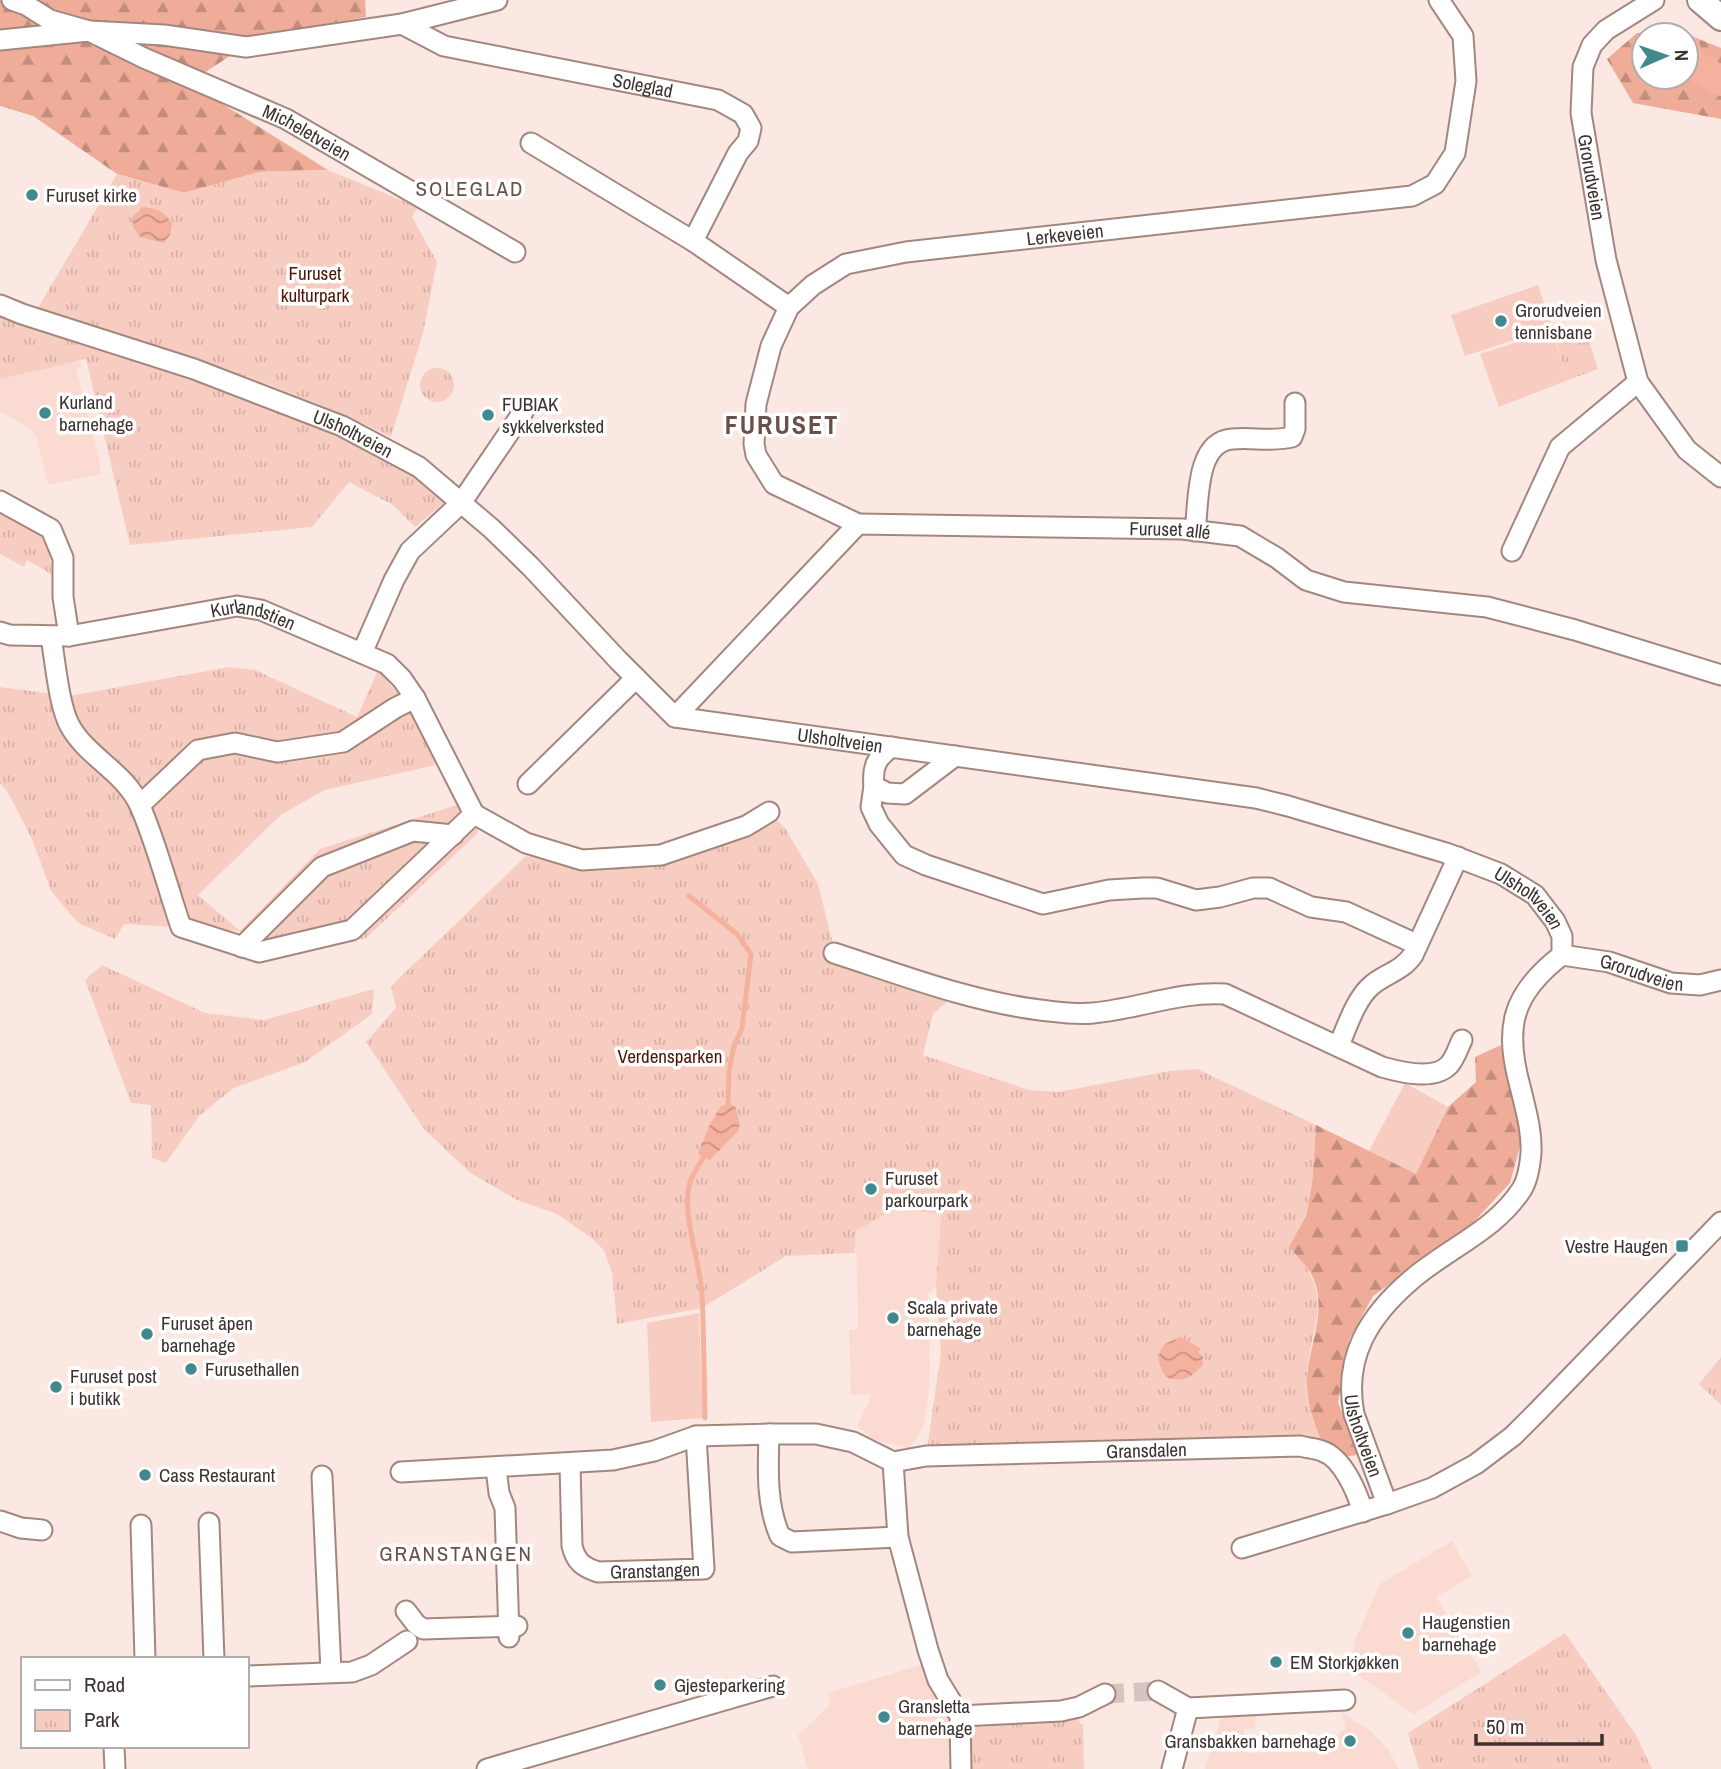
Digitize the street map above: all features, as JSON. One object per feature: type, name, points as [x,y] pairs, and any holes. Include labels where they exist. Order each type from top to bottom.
[{"type":"main road","points":[[1700,0],[1721,18]]},
{"type":"street","name":"Micheletveien","points":[[12,0],[51,20],[89,31],[144,58],[286,119],[515,252]]},
{"type":"street","name":"Micheletveien","points":[[89,31],[164,35],[246,47],[402,24],[497,0]]},
{"type":"street","name":"Lerkeveien","points":[[858,524],[774,484],[756,456],[756,404],[771,346],[789,307],[813,285],[846,264],[906,252],[1412,196],[1435,184],[1455,153],[1466,82],[1463,36],[1438,0]]},
{"type":"street","name":"Grorudveien","points":[[1654,0],[1615,23],[1592,45],[1583,67],[1581,113],[1606,260],[1638,382],[1687,450],[1721,477]]},
{"type":"street","name":"Soleglad","points":[[402,24],[443,46],[718,100],[743,114],[751,128],[748,141],[738,153],[692,241]]},
{"type":"street","points":[[0,40],[89,31]]},
{"type":"street","points":[[531,143],[692,241],[789,307]]},
{"type":"street","name":"Ulsholtveien","points":[[0,305],[194,369],[342,426],[419,467],[492,529],[675,717],[1256,798],[1458,857],[1501,874],[1535,895],[1555,921],[1562,936],[1562,955],[1523,995],[1512,1026],[1512,1048],[1530,1126],[1530,1166],[1524,1185],[1508,1209],[1412,1280],[1380,1313],[1361,1338],[1353,1373],[1351,1399],[1359,1434],[1388,1504]]},
{"type":"street","points":[[1512,551],[1560,447],[1638,382]]},
{"type":"street","points":[[1195,531],[1203,463],[1210,448],[1222,441],[1233,439],[1292,437],[1295,429],[1295,403]]},
{"type":"street","points":[[362,653],[394,580],[410,551],[461,503],[523,412]]},
{"type":"street","points":[[0,501],[51,529],[62,558],[63,597],[58,683],[69,725],[86,746],[128,786],[140,805],[181,927],[259,952],[352,930],[474,814],[526,843],[582,860],[661,855],[746,826],[769,812]]},
{"type":"street","points":[[675,717],[858,524]]},
{"type":"street","name":"Furuset allé","points":[[858,524],[1195,531],[1240,536],[1277,558],[1306,580],[1345,592],[1486,607],[1575,630],[1721,675]]},
{"type":"street","name":"Kurlandstien","points":[[0,632],[10,635],[60,637],[237,606],[261,610],[387,664],[415,698],[474,814]]},
{"type":"street","points":[[528,784],[636,678]]},
{"type":"street","points":[[140,805],[198,750],[235,743],[277,752],[343,742],[415,698]]},
{"type":"street","name":"Ulsholtveien","points":[[892,747],[881,754],[873,770],[871,807],[879,824],[904,855],[1042,904],[1109,890],[1157,888],[1196,900],[1253,888],[1269,888],[1311,907],[1346,912],[1416,944]]},
{"type":"street","points":[[874,786],[887,793],[905,794],[955,756]]},
{"type":"street","points":[[243,947],[322,867],[413,831],[453,835]]},
{"type":"street","points":[[1339,1045],[1358,1004],[1370,986],[1406,965],[1413,955],[1458,857]]},
{"type":"street","points":[[834,953],[988,1001],[1064,1013],[1092,1013],[1178,996],[1205,993],[1225,995],[1382,1067],[1398,1071],[1442,1071],[1450,1064],[1462,1040]]},
{"type":"street","name":"Grorudveien","points":[[1562,955],[1609,962],[1671,983],[1700,985],[1721,980]]},
{"type":"street","points":[[1242,1549],[1388,1504],[1432,1488],[1460,1474],[1513,1436],[1721,1222]]},
{"type":"street","points":[[769,1434],[768,1477],[774,1521],[780,1536],[792,1542],[898,1537]]},
{"type":"street","points":[[401,1472],[613,1460],[654,1451],[696,1436],[769,1434],[816,1434],[832,1437],[853,1442],[893,1462],[898,1537],[938,1679],[960,1716],[961,1769]]},
{"type":"street","name":"Granstangen","points":[[570,1464],[572,1546],[575,1559],[583,1567],[598,1572],[704,1569],[696,1436]]},
{"type":"street","name":"Gransdalen","points":[[893,1462],[926,1456],[1300,1446],[1326,1451],[1343,1469],[1354,1487],[1363,1512]]},
{"type":"street","points":[[406,1611],[416,1624],[424,1629],[455,1636],[511,1630],[509,1508],[499,1493],[496,1468]]},
{"type":"street","points":[[322,1476],[331,1672]]},
{"type":"street","points":[[0,1521],[21,1528],[42,1530]]},
{"type":"street","points":[[209,1523],[214,1657]]},
{"type":"street","points":[[141,1525],[145,1657]]},
{"type":"street","points":[[248,1676],[352,1672],[371,1665],[407,1642]]},
{"type":"street","points":[[487,1769],[773,1686]]},
{"type":"street","points":[[1158,1690],[1188,1708],[1345,1700]]},
{"type":"street","points":[[960,1716],[1061,1711],[1079,1707],[1105,1694]]},
{"type":"street","points":[[1172,1769],[1188,1708]]},
{"type":"street","points":[[114,1748],[115,1769]]},
{"type":"shaded area","name":"Kurland barnehage","points":[[0,341],[27,345],[80,362],[82,366],[76,369],[99,459],[100,474],[48,485],[37,439],[31,429],[0,411]]},
{"type":"shaded area","name":"Scala private barnehage","points":[[895,1209],[941,1214],[936,1287],[928,1294],[928,1401],[924,1423],[908,1448],[872,1439],[857,1425],[871,1394],[851,1395],[849,1330],[858,1329],[856,1231]]},
{"type":"shaded area","name":"Haugenstien barnehage","points":[[1452,1541],[1472,1576],[1436,1597],[1481,1672],[1414,1714],[1358,1675],[1352,1658],[1354,1643],[1380,1584]]},
{"type":"shaded area","name":"Gransletta barnehage","points":[[924,1664],[954,1723],[957,1769],[808,1769],[798,1735],[831,1704],[828,1693]]},
{"type":"shaded area","name":"Gransbakken barnehage","points":[[1257,1711],[1255,1728],[1244,1729],[1244,1753],[1312,1751],[1312,1742],[1336,1739],[1342,1730],[1345,1730],[1343,1713],[1370,1731],[1388,1749],[1399,1769],[1205,1769],[1222,1715]]},
{"type":"green space","points":[[0,0],[365,0],[366,17],[260,36],[189,83],[328,170],[260,172],[184,193],[117,174],[33,116],[0,106]]},
{"type":"green space","points":[[1630,39],[1630,91],[1700,91],[1700,40],[1721,48],[1721,119],[1633,103],[1607,59]]},
{"type":"green space","name":"Furuset kulturpark","points":[[328,170],[418,207],[412,217],[437,262],[423,333],[391,437],[261,382],[38,308],[117,174],[184,193],[260,172]]},
{"type":"green space","name":"Grorudveien tennisbane","points":[[1538,285],[1552,327],[1465,356],[1451,315]]},
{"type":"green space","points":[[0,315],[83,346],[250,399],[339,433],[415,474],[445,502],[415,527],[393,505],[349,482],[312,527],[130,545],[86,359],[0,379]]},
{"type":"green space","points":[[1552,331],[1568,380],[1499,407],[1480,354]]},
{"type":"green space","points":[[1586,331],[1598,369],[1568,380],[1556,341]]},
{"type":"green space","points":[[437,368],[449,373],[454,385],[449,397],[437,402],[425,397],[420,385],[425,373]]},
{"type":"green space","points":[[0,509],[43,533],[50,545],[51,574],[27,560],[24,567],[0,554]]},
{"type":"green space","points":[[229,667],[255,670],[357,717],[378,670],[409,707],[436,765],[325,790],[282,814],[198,895],[240,931],[124,924],[115,939],[78,923],[51,891],[32,839],[6,789],[0,784],[0,687],[69,696]]},
{"type":"green space","points":[[457,805],[479,832],[366,938],[261,961],[240,931],[320,849]]},
{"type":"green space","name":"Verdensparken","points":[[769,812],[785,828],[818,884],[833,944],[957,993],[933,1014],[923,1055],[1029,1090],[1058,1092],[1169,1071],[1197,1069],[1316,1125],[1312,1183],[1306,1216],[1289,1247],[1313,1280],[1317,1295],[1318,1310],[1309,1358],[1307,1388],[1312,1416],[1326,1451],[926,1456],[941,1353],[936,1287],[941,1214],[895,1209],[856,1231],[855,1253],[786,1256],[702,1308],[617,1324],[612,1273],[604,1250],[557,1214],[517,1200],[469,1172],[424,1129],[366,1042],[396,1008],[391,986],[526,856],[578,868],[664,863]]},
{"type":"green space","points":[[102,965],[205,1013],[264,1020],[374,989],[372,1014],[305,1062],[234,1088],[199,1116],[166,1163],[152,1158],[151,1105],[131,1103],[85,980]]},
{"type":"green space","points":[[1501,1045],[1523,1135],[1510,1183],[1471,1225],[1373,1296],[1349,1340],[1338,1402],[1358,1455],[1340,1457],[1326,1451],[1315,1425],[1308,1397],[1307,1378],[1318,1311],[1316,1285],[1308,1269],[1288,1247],[1306,1216],[1312,1183],[1316,1125],[1416,1174],[1448,1107],[1476,1082],[1475,1057]]},
{"type":"green space","points":[[1405,1083],[1448,1107],[1416,1175],[1369,1151]]},
{"type":"green space","points":[[699,1313],[703,1418],[651,1422],[647,1323]]},
{"type":"green space","points":[[1721,1357],[1721,1405],[1699,1384]]},
{"type":"green space","points":[[1565,1633],[1636,1735],[1652,1769],[1419,1769],[1408,1733]]},
{"type":"green space","points":[[1079,1719],[1080,1724],[1083,1724],[1084,1769],[965,1769],[970,1728],[980,1721]]},
{"type":"water","points":[[142,207],[159,211],[172,223],[170,235],[164,243],[140,237],[133,227],[132,218]]},
{"type":"water","points":[[721,1106],[735,1106],[740,1124],[738,1131],[710,1160],[698,1154],[709,1126]]},
{"type":"water","points":[[1181,1337],[1200,1348],[1203,1365],[1189,1377],[1170,1379],[1161,1367],[1160,1353],[1165,1344]]},
{"type":"waterway","points":[[1700,69],[1721,81]]},
{"type":"waterway","points":[[689,896],[737,934],[751,954],[742,1028],[734,1046],[729,1071],[728,1104]]},
{"type":"waterway","points":[[703,1158],[690,1182],[688,1208],[701,1281],[705,1418]]},
{"type":"tunnel","points":[[1105,1694],[1158,1691]]},
{"type":"place","name":"Furuset kirke","points":[[32,195]]},
{"type":"place","name":"Grorudveien tennisbane","points":[[1501,321]]},
{"type":"place","name":"Kurland barnehage","points":[[45,413]]},
{"type":"place","name":"FUBIAK sykkelverksted","points":[[488,415]]},
{"type":"place","name":"Furuset parkourpark","points":[[871,1189]]},
{"type":"place","name":"Vestre Haugen","points":[[1682,1246]]},
{"type":"place","name":"Scala private barnehage","points":[[893,1318]]},
{"type":"place","name":"Furuset åpen barnehage","points":[[147,1334]]},
{"type":"place","name":"Furusethallen","points":[[191,1369]]},
{"type":"place","name":"Furuset post i butikk","points":[[56,1387]]},
{"type":"place","name":"Cass Restaurant","points":[[145,1475]]},
{"type":"place","name":"Haugenstien barnehage","points":[[1408,1633]]},
{"type":"place","name":"EM Storkjøkken","points":[[1276,1662]]},
{"type":"place","name":"Gjesteparkering","points":[[660,1685]]},
{"type":"place","name":"Gransletta barnehage","points":[[884,1717]]},
{"type":"place","name":"Gransbakken barnehage","points":[[1350,1741]]},
{"type":"district","name":"SOLEGLAD","points":[[470,188]]},
{"type":"district","name":"FURUSET","points":[[782,424]]},
{"type":"district","name":"GRANSTANGEN","points":[[456,1553]]}]
